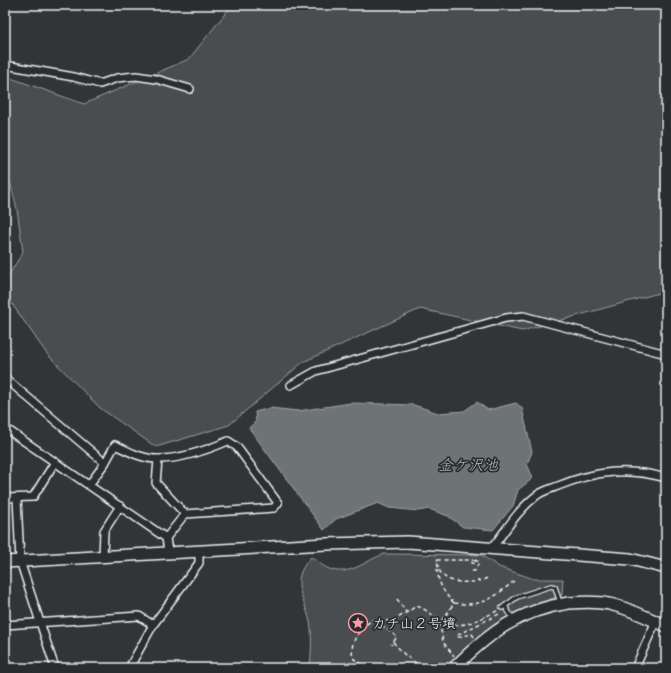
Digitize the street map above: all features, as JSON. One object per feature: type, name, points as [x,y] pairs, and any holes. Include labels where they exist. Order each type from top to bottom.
[{"type":"street","points":[[5,65],[74,77],[100,84],[117,78],[136,76],[156,79],[190,89]]},
{"type":"street","points":[[292,385],[316,371],[506,318],[523,316],[666,354]]},
{"type":"street","points":[[5,378],[105,463]]},
{"type":"street","points":[[5,428],[166,538]]},
{"type":"street","points":[[89,485],[105,463],[115,445],[136,454],[158,460],[203,452],[228,441],[237,447],[278,503],[274,508],[185,514],[166,538],[168,552]]},
{"type":"street","points":[[158,460],[156,483],[185,514]]},
{"type":"street","points":[[5,498],[33,497],[55,462]]},
{"type":"street","points":[[492,548],[520,511],[538,495],[579,478],[616,471],[648,473],[666,478]]},
{"type":"street","points":[[17,498],[20,561],[55,668]]},
{"type":"street","points":[[103,556],[104,531],[120,506]]},
{"type":"street","points":[[5,562],[326,544],[408,542],[630,559],[666,568]]},
{"type":"street","points":[[131,667],[153,625],[199,563],[199,551]]},
{"type":"street","points":[[454,663],[491,634],[530,612],[560,604],[584,602],[608,604],[661,624],[635,668]]},
{"type":"street","points":[[5,625],[40,621],[139,616],[153,625]]},
{"type":"lane","points":[[514,620],[505,608],[517,597],[551,586],[555,587],[557,591],[560,604]]},
{"type":"path","points":[[472,571],[475,571],[478,564],[472,563],[472,561],[478,560],[437,560],[438,575],[442,589],[454,603],[468,605],[482,603],[514,580]]},
{"type":"path","points":[[437,569],[445,577],[460,583],[483,581],[487,578]]},
{"type":"path","points":[[397,599],[406,612]]},
{"type":"path","points":[[454,603],[441,621],[443,642],[454,663]]},
{"type":"path","points":[[368,668],[354,659],[351,647],[353,642],[367,624],[372,620],[393,621],[416,607],[421,607],[441,621],[453,626],[459,626],[505,608]]},
{"type":"path","points":[[472,641],[474,637],[472,634],[458,637],[456,635],[505,608]]},
{"type":"path","points":[[376,621],[397,637],[391,645]]},
{"type":"path","points":[[393,642],[405,654],[423,668]]},
{"type":"shaded area","points":[[232,5],[666,5],[666,291],[522,331],[420,309],[303,362],[229,425],[156,447],[100,408],[47,354],[5,294],[5,281],[23,252],[17,209],[5,162],[5,76],[84,104],[189,59]]},
{"type":"shaded area","points":[[384,554],[481,555],[499,567],[534,579],[563,579],[562,595],[528,608],[500,624],[475,643],[448,668],[310,668],[311,628],[299,583],[300,575],[304,567],[311,557],[327,568],[335,571],[349,570]]},
{"type":"water","name":"金ケ沢池","points":[[477,402],[488,410],[516,403],[522,408],[532,452],[527,464],[533,478],[518,490],[513,506],[493,530],[463,527],[448,516],[429,509],[418,511],[389,508],[378,503],[336,519],[324,530],[249,428],[256,421],[255,412],[270,408],[298,411],[351,403],[414,405],[438,413],[464,411]]},
{"type":"place","name":"カチ山２号墳","points":[[358,623]]}]
